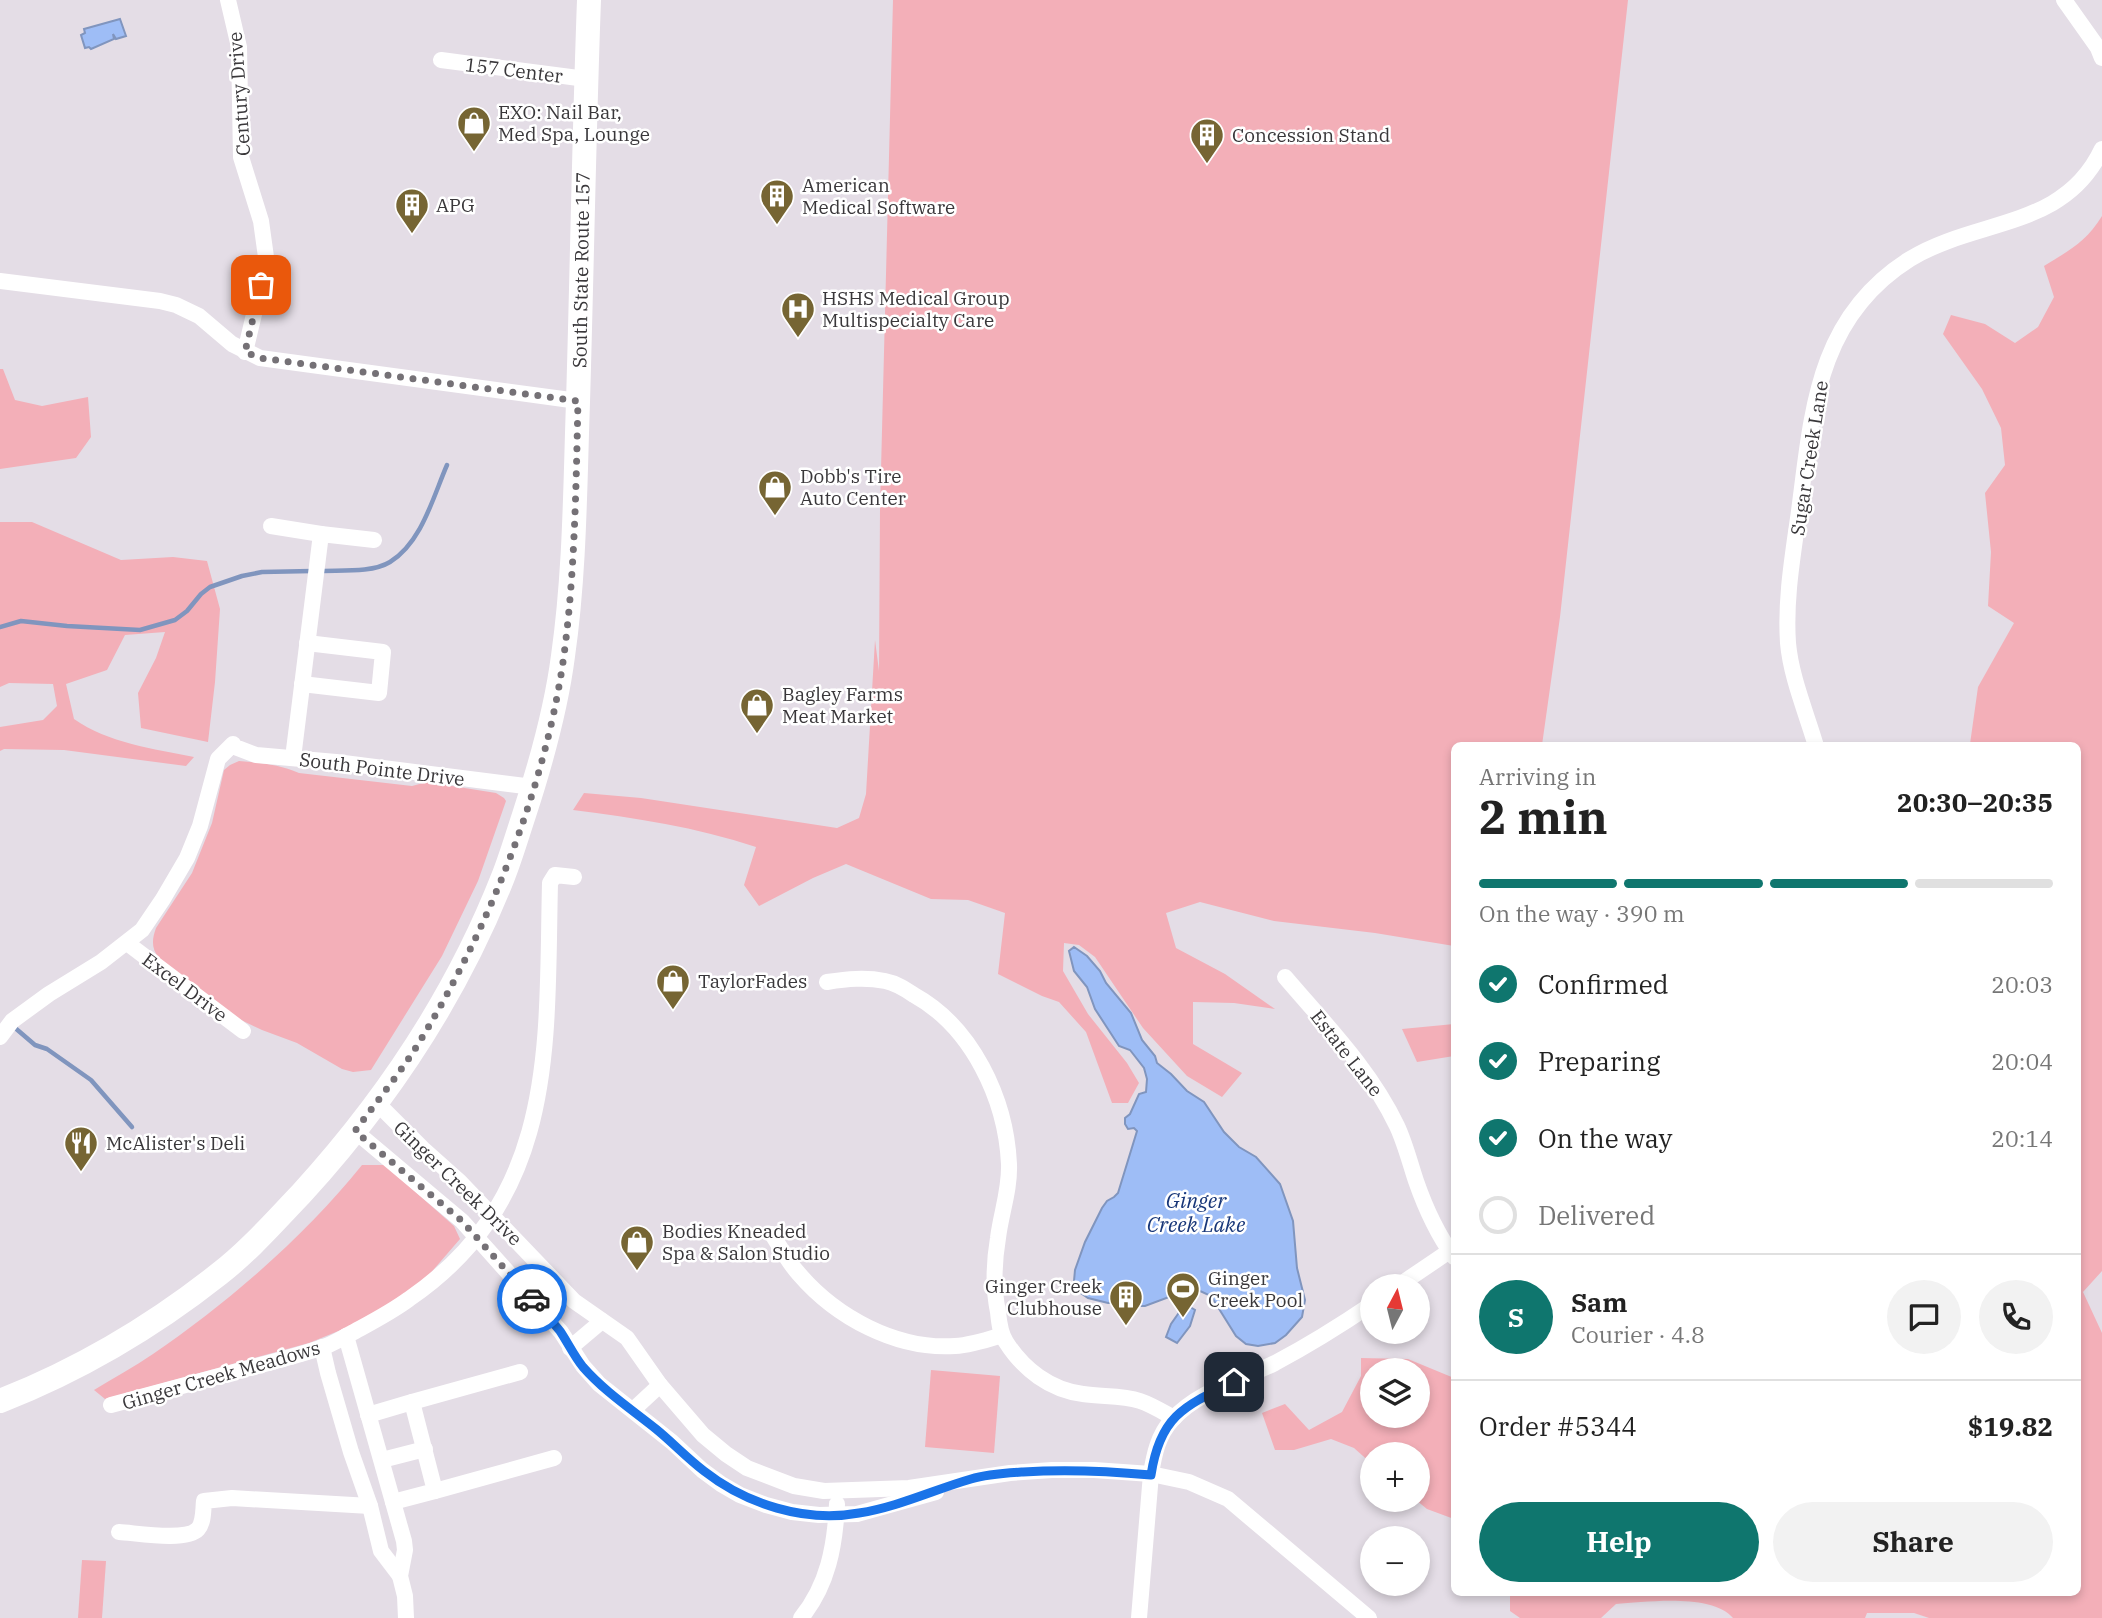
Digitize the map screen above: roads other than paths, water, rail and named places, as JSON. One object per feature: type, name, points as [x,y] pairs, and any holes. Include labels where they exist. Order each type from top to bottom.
[{"type":"main road","name":"South State Route 157","points":[[0,1401],[76,1367],[119,1344],[222,1272],[275,1222],[355,1131],[418,1044],[451,987],[503,877],[533,788],[550,726],[564,656],[574,535],[589,0]]},
{"type":"street","name":"Century Drive","points":[[228,0],[239,47],[241,157],[261,221],[266,257],[245,352]]},
{"type":"street","points":[[2064,0],[2098,48],[2102,58]]},
{"type":"street","name":"157 Center","points":[[441,60],[586,79]]},
{"type":"street","name":"Sugar Creek Lane","points":[[1814,742],[1791,660],[1787,609],[1811,418],[1819,383],[1837,338],[1867,295],[1911,259],[1973,232],[2043,209],[2060,200],[2086,176],[2102,149]]},
{"type":"street","points":[[0,281],[160,301],[199,316],[232,344],[260,358],[578,401]]},
{"type":"street","points":[[271,526],[374,541]]},
{"type":"street","points":[[292,758],[321,534]]},
{"type":"street","points":[[302,684],[379,693],[383,652],[307,643]]},
{"type":"street","name":"South Pointe Drive","points":[[127,943],[142,930],[187,858],[200,826],[218,759],[233,744],[256,755],[336,762],[533,788]]},
{"type":"street","name":"Ginger Creek Meadows","points":[[111,1405],[322,1347],[346,1336],[395,1309],[427,1287],[476,1237],[520,1163],[534,1120],[545,1047],[550,883],[555,876],[574,877]]},
{"type":"street","points":[[0,1037],[12,1021],[127,943]]},
{"type":"street","name":"Excel Drive","points":[[127,943],[243,1031]]},
{"type":"street","points":[[827,982],[860,977],[900,987],[941,1014],[958,1031],[975,1056],[1000,1114],[1008,1156],[1007,1190],[995,1271],[996,1303],[1002,1335],[1019,1360],[1045,1381],[1065,1390],[1139,1401],[1174,1418]]},
{"type":"street","name":"Estate Lane","points":[[1285,977],[1348,1050],[1383,1099],[1398,1128],[1434,1223],[1451,1249]]},
{"type":"street","name":"Ginger Creek Drive","points":[[376,1102],[492,1214],[574,1300],[627,1338],[660,1385],[702,1435],[737,1461],[770,1478],[794,1486],[838,1491],[922,1487],[1010,1473],[1052,1470],[1094,1470],[1151,1475],[1189,1482],[1228,1499],[1369,1618]]},
{"type":"street","name":"Ginger Creek Drive","points":[[355,1131],[462,1221],[561,1332],[583,1366],[599,1384],[672,1442],[702,1470],[740,1494],[765,1505],[792,1512],[858,1514],[971,1479]]},
{"type":"street","points":[[772,1234],[796,1272],[813,1289],[834,1307],[876,1331],[909,1342],[934,1346],[968,1344],[1002,1335]]},
{"type":"street","points":[[1417,1274],[1451,1253]]},
{"type":"street","points":[[1139,1618],[1154,1456],[1159,1440],[1174,1418],[1194,1401],[1273,1364],[1321,1338],[1360,1312]]},
{"type":"street","points":[[570,1348],[602,1321]]},
{"type":"street","points":[[346,1336],[405,1550],[400,1576]]},
{"type":"street","points":[[322,1347],[382,1551],[400,1576],[405,1596],[406,1618]]},
{"type":"street","points":[[368,1415],[520,1372]]},
{"type":"street","points":[[633,1410],[660,1385]]},
{"type":"street","points":[[412,1402],[435,1491]]},
{"type":"street","points":[[382,1460],[425,1449]]},
{"type":"street","points":[[393,1502],[554,1458]]},
{"type":"street","points":[[364,1485],[387,1477]]},
{"type":"street","points":[[801,1618],[819,1591],[829,1567],[834,1544],[838,1491]]},
{"type":"street","points":[[119,1532],[177,1536],[191,1533],[198,1528],[204,1501],[214,1499],[370,1506]]},
{"type":"water","points":[[120,19],[126,36],[116,39],[113,34],[114,39],[91,49],[85,48],[81,35],[85,33],[84,29]]},
{"type":"water","name":"Ginger Creek Lake","points":[[1074,947],[1087,956],[1100,971],[1106,983],[1131,1013],[1142,1040],[1155,1056],[1157,1063],[1187,1091],[1204,1102],[1224,1132],[1239,1147],[1256,1157],[1280,1184],[1293,1221],[1297,1268],[1305,1300],[1302,1317],[1275,1343],[1258,1346],[1246,1344],[1236,1336],[1211,1296],[1198,1290],[1185,1291],[1145,1306],[1135,1306],[1127,1302],[1108,1303],[1088,1298],[1078,1291],[1074,1281],[1075,1270],[1102,1208],[1118,1193],[1137,1131],[1134,1128],[1128,1129],[1125,1118],[1130,1114],[1139,1094],[1146,1092],[1147,1079],[1144,1068],[1130,1050],[1119,1046],[1095,1009],[1087,987],[1074,971],[1069,951]]},
{"type":"water","name":"Ginger Creek Pool","points":[[1185,1304],[1195,1310],[1190,1326],[1177,1343],[1166,1337],[1171,1324]]},
{"type":"waterway","points":[[321,571],[383,566],[401,553],[425,518],[447,465]]},
{"type":"waterway","points":[[0,627],[21,621],[140,630],[175,620],[210,587],[242,576],[262,572],[312,571]]},
{"type":"waterway","points":[[14,1027],[35,1045],[47,1049],[91,1080],[132,1127]]},
{"type":"place","name":"EXO: Nail Bar, Med Spa, Lounge","points":[[474,153]]},
{"type":"place","name":"Concession Stand","points":[[1207,165]]},
{"type":"place","name":"American Medical Software","points":[[777,226]]},
{"type":"place","name":"APG","points":[[412,235]]},
{"type":"place","name":"HSHS Medical Group Multispecialty Care","points":[[798,339]]},
{"type":"place","name":"Dobb's Tire Auto Center","points":[[775,517]]},
{"type":"place","name":"Bagley Farms Meat Market","points":[[757,735]]},
{"type":"place","name":"TaylorFades","points":[[673,1011]]},
{"type":"place","name":"McAlister's Deli","points":[[81,1173]]},
{"type":"place","name":"Bodies Kneaded Spa & Salon Studio","points":[[637,1272]]},
{"type":"place","name":"Ginger Creek Pool","points":[[1183,1319]]},
{"type":"place","name":"Ginger Creek Clubhouse","points":[[1126,1327]]}]
